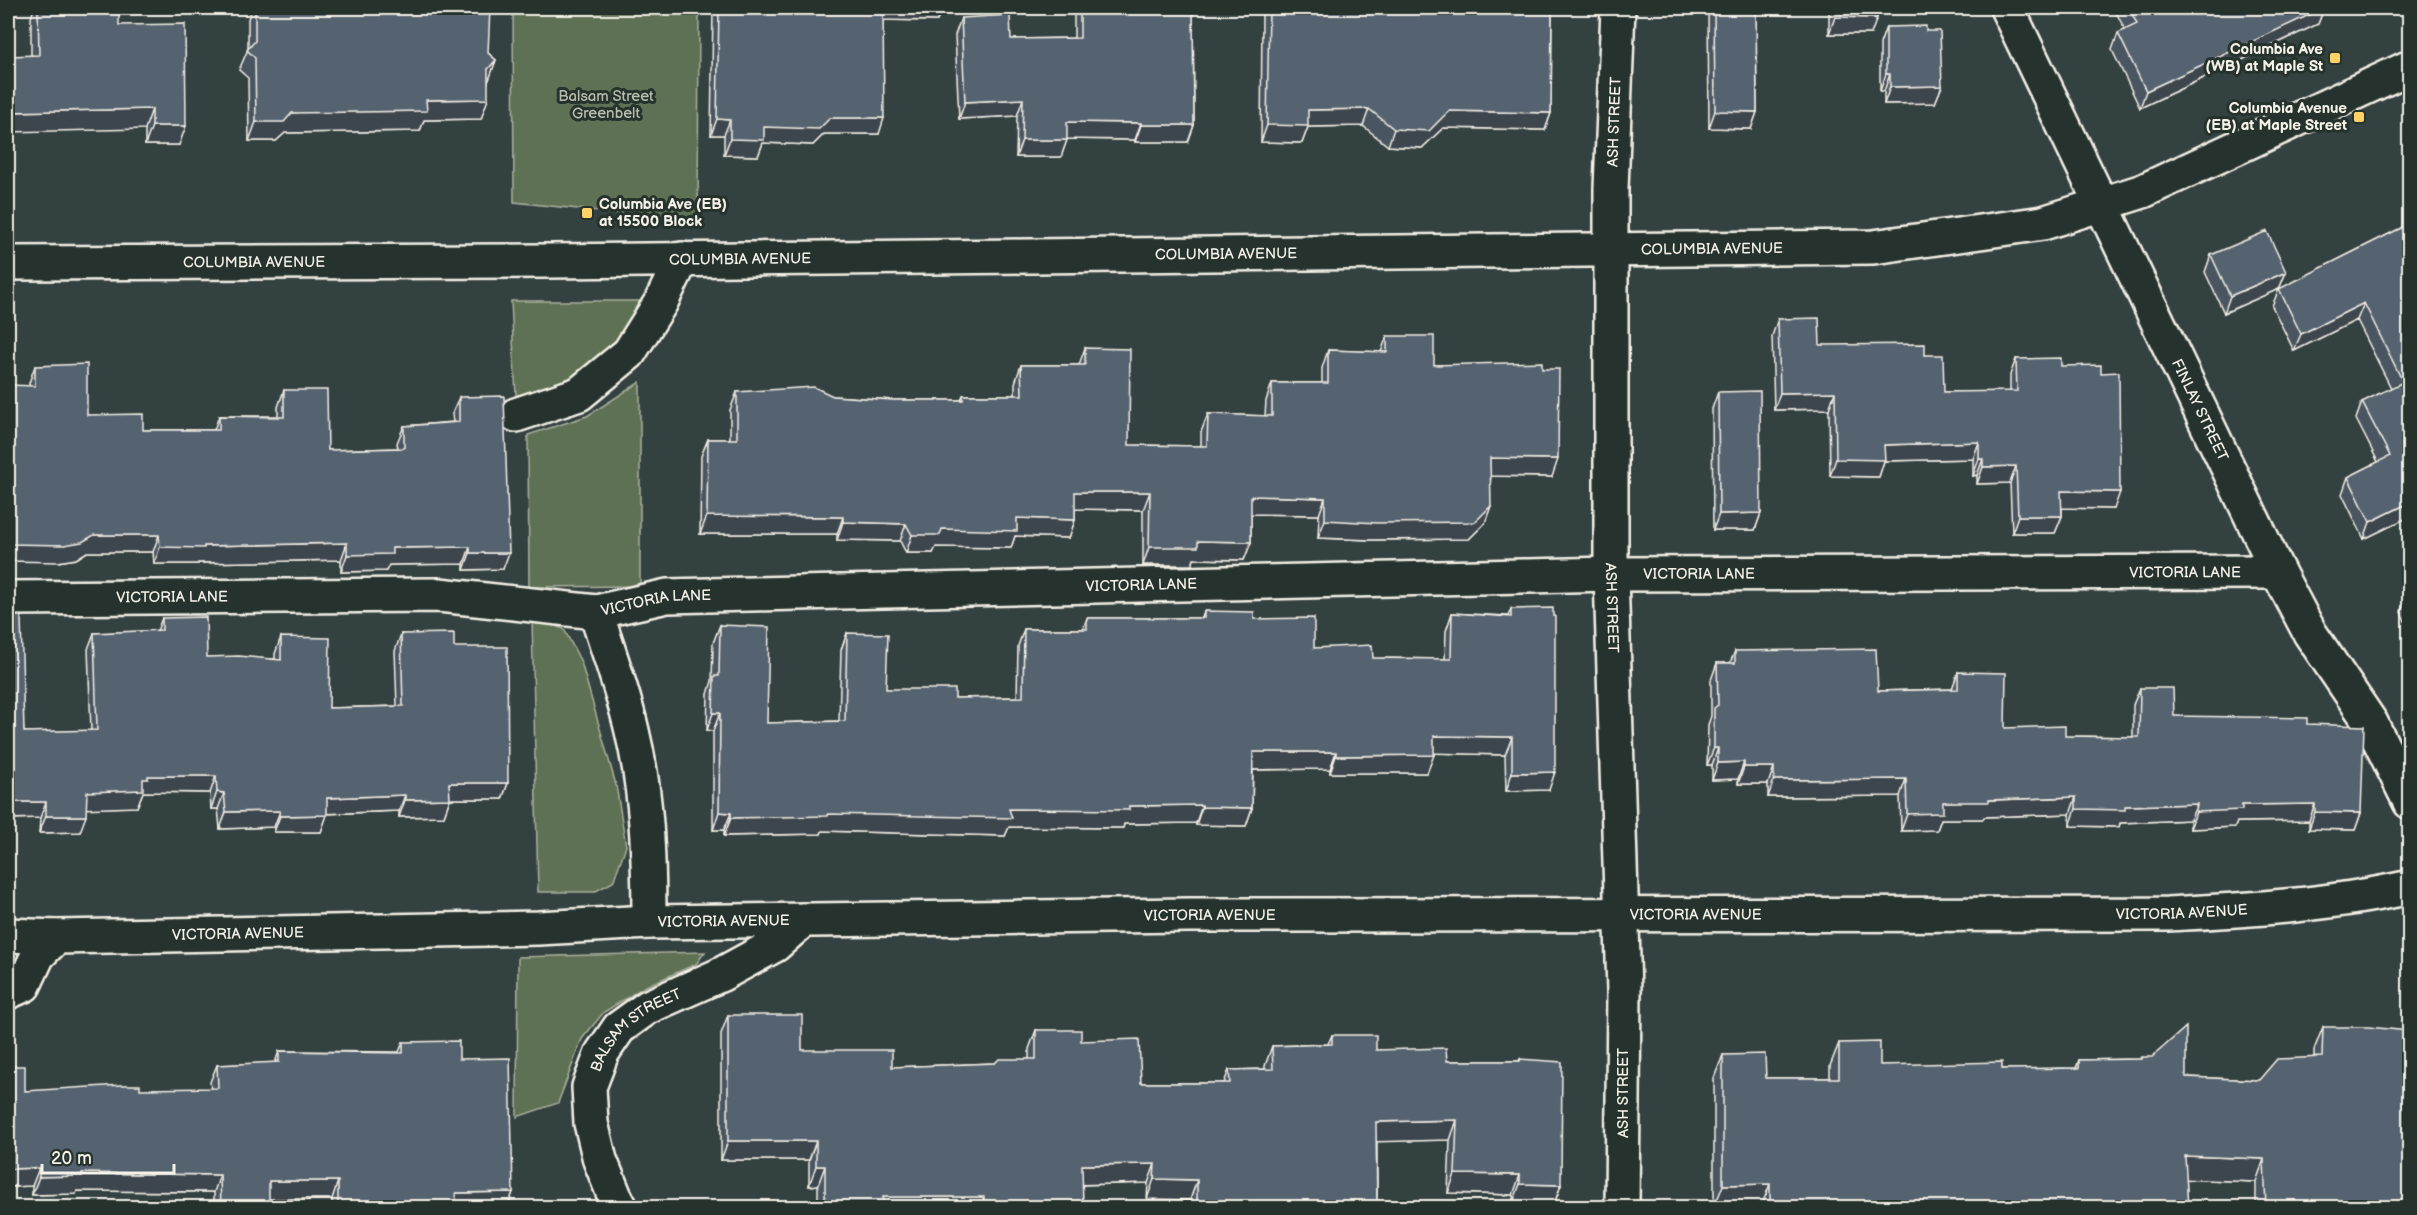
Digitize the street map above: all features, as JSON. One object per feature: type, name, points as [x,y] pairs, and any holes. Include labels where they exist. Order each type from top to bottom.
[{"type":"street","name":"ASH STREET","points":[[1618,8],[1611,251],[1611,574],[1624,991],[1622,1208]]},
{"type":"street","name":"FINLAY STREET","points":[[2007,8],[2278,572],[2310,633],[2371,723],[2409,802]]},
{"type":"street","name":"COLUMBIA AVENUE","points":[[8,263],[549,261],[1873,247],[2043,223],[2102,206],[2143,191],[2409,67]]},
{"type":"street","points":[[516,414],[579,394],[629,353],[660,302],[682,259]]},
{"type":"street","name":"VICTORIA LANE","points":[[8,598],[439,595],[596,612],[667,596],[1611,574],[2278,572]]},
{"type":"street","points":[[596,612],[632,729],[643,789],[649,866],[650,922]]},
{"type":"street","name":"VICTORIA AVENUE","points":[[8,935],[56,937],[538,928],[650,922],[1202,915],[2023,916],[2167,914],[2294,905],[2361,897],[2409,887]]},
{"type":"street","name":"BALSAM STREET","points":[[621,1208],[600,1160],[591,1123],[589,1087],[602,1053],[619,1028],[648,1007],[720,975],[775,945],[803,920]]},
{"type":"street","points":[[8,992],[24,985],[38,955],[56,937]]},
{"type":"green space","name":"Balsam Street Greenbelt","points":[[513,8],[699,8],[698,222],[514,202]]},
{"type":"green space","points":[[511,301],[641,301],[617,343],[571,378],[516,396]]},
{"type":"green space","points":[[640,382],[640,586],[529,587],[528,435],[587,416]]},
{"type":"green space","points":[[532,618],[564,629],[581,662],[616,785],[626,846],[613,882],[594,892],[538,892]]},
{"type":"green space","points":[[705,952],[696,964],[644,987],[604,1012],[582,1039],[558,1103],[517,1117],[518,957]]},
{"type":"building","points":[[38,8],[119,8],[119,25],[185,24],[186,126],[152,126],[152,109],[8,112],[8,56],[39,55]]},
{"type":"building","points":[[255,8],[490,8],[488,53],[496,60],[488,69],[488,99],[426,100],[427,111],[292,113],[284,122],[256,122],[255,58],[247,50],[255,41]]},
{"type":"building","points":[[719,8],[883,8],[884,118],[830,118],[819,129],[764,127],[764,140],[730,139],[730,120],[717,119]]},
{"type":"building","points":[[1080,8],[1193,8],[1194,125],[1067,122],[1067,140],[1022,140],[1023,99],[965,102],[961,18],[1010,15],[1011,39],[1080,38]]},
{"type":"building","points":[[1269,8],[1552,8],[1551,113],[1449,111],[1429,131],[1394,129],[1369,109],[1308,110],[1308,126],[1267,125]]},
{"type":"building","points":[[1714,8],[1756,8],[1757,112],[1715,111]]},
{"type":"building","points":[[1835,8],[1877,8],[1877,18],[1835,17]]},
{"type":"building","points":[[2129,8],[2324,8],[2146,91],[2118,33],[2137,24]]},
{"type":"building","points":[[1926,26],[1926,31],[1940,31],[1942,86],[1890,87],[1890,74],[1886,74],[1886,27]]},
{"type":"building","points":[[2409,224],[2409,503],[2370,522],[2348,477],[2390,456],[2362,402],[2403,382],[2364,303],[2301,334],[2279,289]]},
{"type":"building","points":[[2267,231],[2286,272],[2230,296],[2211,255]]},
{"type":"building","points":[[1819,318],[1820,345],[1925,344],[1925,355],[1943,355],[1944,392],[2017,391],[2016,359],[2061,358],[2061,366],[2101,365],[2101,373],[2119,372],[2120,492],[2061,491],[2062,516],[2018,516],[2016,466],[1983,467],[1983,459],[1979,459],[1979,442],[1884,445],[1885,460],[1836,459],[1835,392],[1780,393],[1778,319]]},
{"type":"building","points":[[1387,336],[1434,336],[1434,365],[1542,362],[1542,369],[1559,369],[1558,459],[1490,458],[1491,506],[1475,522],[1377,523],[1325,520],[1325,498],[1251,496],[1251,542],[1198,541],[1198,547],[1149,547],[1150,492],[1075,492],[1075,520],[1017,518],[1017,531],[942,529],[940,535],[912,535],[906,524],[843,522],[843,517],[707,516],[708,439],[737,439],[737,392],[814,387],[833,396],[893,400],[963,400],[963,395],[1022,395],[1021,365],[1085,365],[1085,348],[1130,349],[1129,445],[1207,446],[1208,414],[1272,416],[1272,383],[1328,383],[1328,350],[1387,352]]},
{"type":"building","points":[[87,364],[87,415],[143,414],[143,430],[219,430],[219,416],[284,417],[284,390],[327,390],[328,450],[404,448],[404,426],[459,422],[459,397],[504,396],[509,553],[470,553],[470,547],[392,548],[392,554],[347,555],[347,543],[204,546],[204,548],[160,547],[159,535],[94,535],[82,542],[64,545],[8,544],[8,385],[35,386],[35,366]]},
{"type":"building","points":[[1760,391],[1761,513],[1719,514],[1718,392]]},
{"type":"building","points":[[1553,608],[1553,616],[1555,616],[1555,772],[1512,773],[1512,737],[1434,736],[1434,755],[1336,756],[1336,752],[1253,752],[1252,808],[1202,807],[1202,805],[1129,806],[1129,810],[1009,809],[1012,818],[828,814],[828,816],[731,818],[731,813],[719,812],[720,713],[713,713],[714,676],[719,676],[720,625],[769,627],[767,723],[845,721],[847,633],[888,634],[886,689],[955,689],[955,698],[1023,697],[1024,629],[1087,629],[1087,618],[1204,618],[1204,611],[1254,612],[1254,619],[1314,618],[1314,648],[1372,645],[1373,658],[1451,659],[1452,613],[1511,617],[1511,609]]},
{"type":"building","points":[[8,616],[21,616],[24,732],[97,730],[94,633],[162,630],[162,618],[206,617],[207,657],[239,656],[281,660],[281,637],[330,638],[329,708],[403,706],[401,634],[454,633],[454,647],[507,647],[508,783],[449,783],[450,799],[405,800],[405,795],[327,798],[327,815],[280,816],[280,811],[226,812],[224,793],[217,792],[216,776],[148,776],[148,779],[143,779],[143,790],[87,792],[86,816],[46,816],[46,802],[8,802]]},
{"type":"building","points":[[1876,649],[1878,691],[1958,689],[1958,672],[2006,673],[2005,728],[2065,726],[2065,736],[2139,737],[2140,688],[2173,688],[2174,716],[2307,718],[2307,724],[2364,726],[2361,813],[2315,812],[2315,804],[2242,805],[2242,810],[2196,812],[2197,804],[2125,806],[2125,810],[2076,809],[2076,797],[1943,802],[1943,813],[1907,814],[1906,779],[1774,780],[1774,767],[1744,767],[1744,762],[1718,763],[1718,748],[1714,748],[1714,708],[1718,705],[1717,663],[1735,663],[1735,651]]},
{"type":"building","points":[[728,1015],[802,1015],[802,1050],[892,1050],[892,1067],[995,1063],[999,1059],[1036,1059],[1036,1030],[1081,1030],[1081,1041],[1139,1039],[1141,1083],[1230,1083],[1229,1070],[1273,1069],[1272,1046],[1332,1044],[1332,1035],[1376,1035],[1376,1050],[1446,1048],[1447,1061],[1520,1061],[1520,1059],[1562,1062],[1561,1185],[1520,1184],[1520,1175],[1455,1174],[1457,1120],[1376,1122],[1377,1208],[1197,1208],[1197,1180],[1154,1179],[1155,1164],[1082,1165],[1083,1208],[984,1208],[984,1197],[883,1197],[883,1208],[825,1208],[825,1166],[816,1166],[816,1141],[728,1141]]},
{"type":"building","points":[[2186,1027],[2186,1077],[2259,1080],[2277,1059],[2322,1057],[2323,1027],[2368,1027],[2409,1031],[2409,1208],[2266,1208],[2264,1159],[2185,1156],[2188,1208],[1770,1208],[1770,1184],[1723,1185],[1723,1055],[1765,1054],[1766,1078],[1839,1078],[1839,1043],[1880,1042],[1880,1065],[2002,1062],[2002,1069],[2079,1068],[2079,1060],[2152,1057]]},
{"type":"building","points":[[459,1041],[459,1059],[510,1058],[513,1192],[456,1193],[456,1208],[338,1208],[338,1181],[269,1181],[269,1208],[221,1208],[220,1175],[82,1173],[82,1176],[39,1177],[39,1168],[8,1169],[8,1066],[25,1066],[25,1091],[122,1085],[140,1085],[140,1089],[218,1088],[217,1065],[279,1062],[279,1051],[403,1053],[403,1042]]},
{"type":"place","name":"Columbia Ave (WB) at Maple St","points":[[2335,58]]},
{"type":"place","name":"Columbia Avenue (EB) at Maple Street","points":[[2359,117]]},
{"type":"place","name":"Columbia Ave (EB) at 15500 Block","points":[[587,213]]}]
